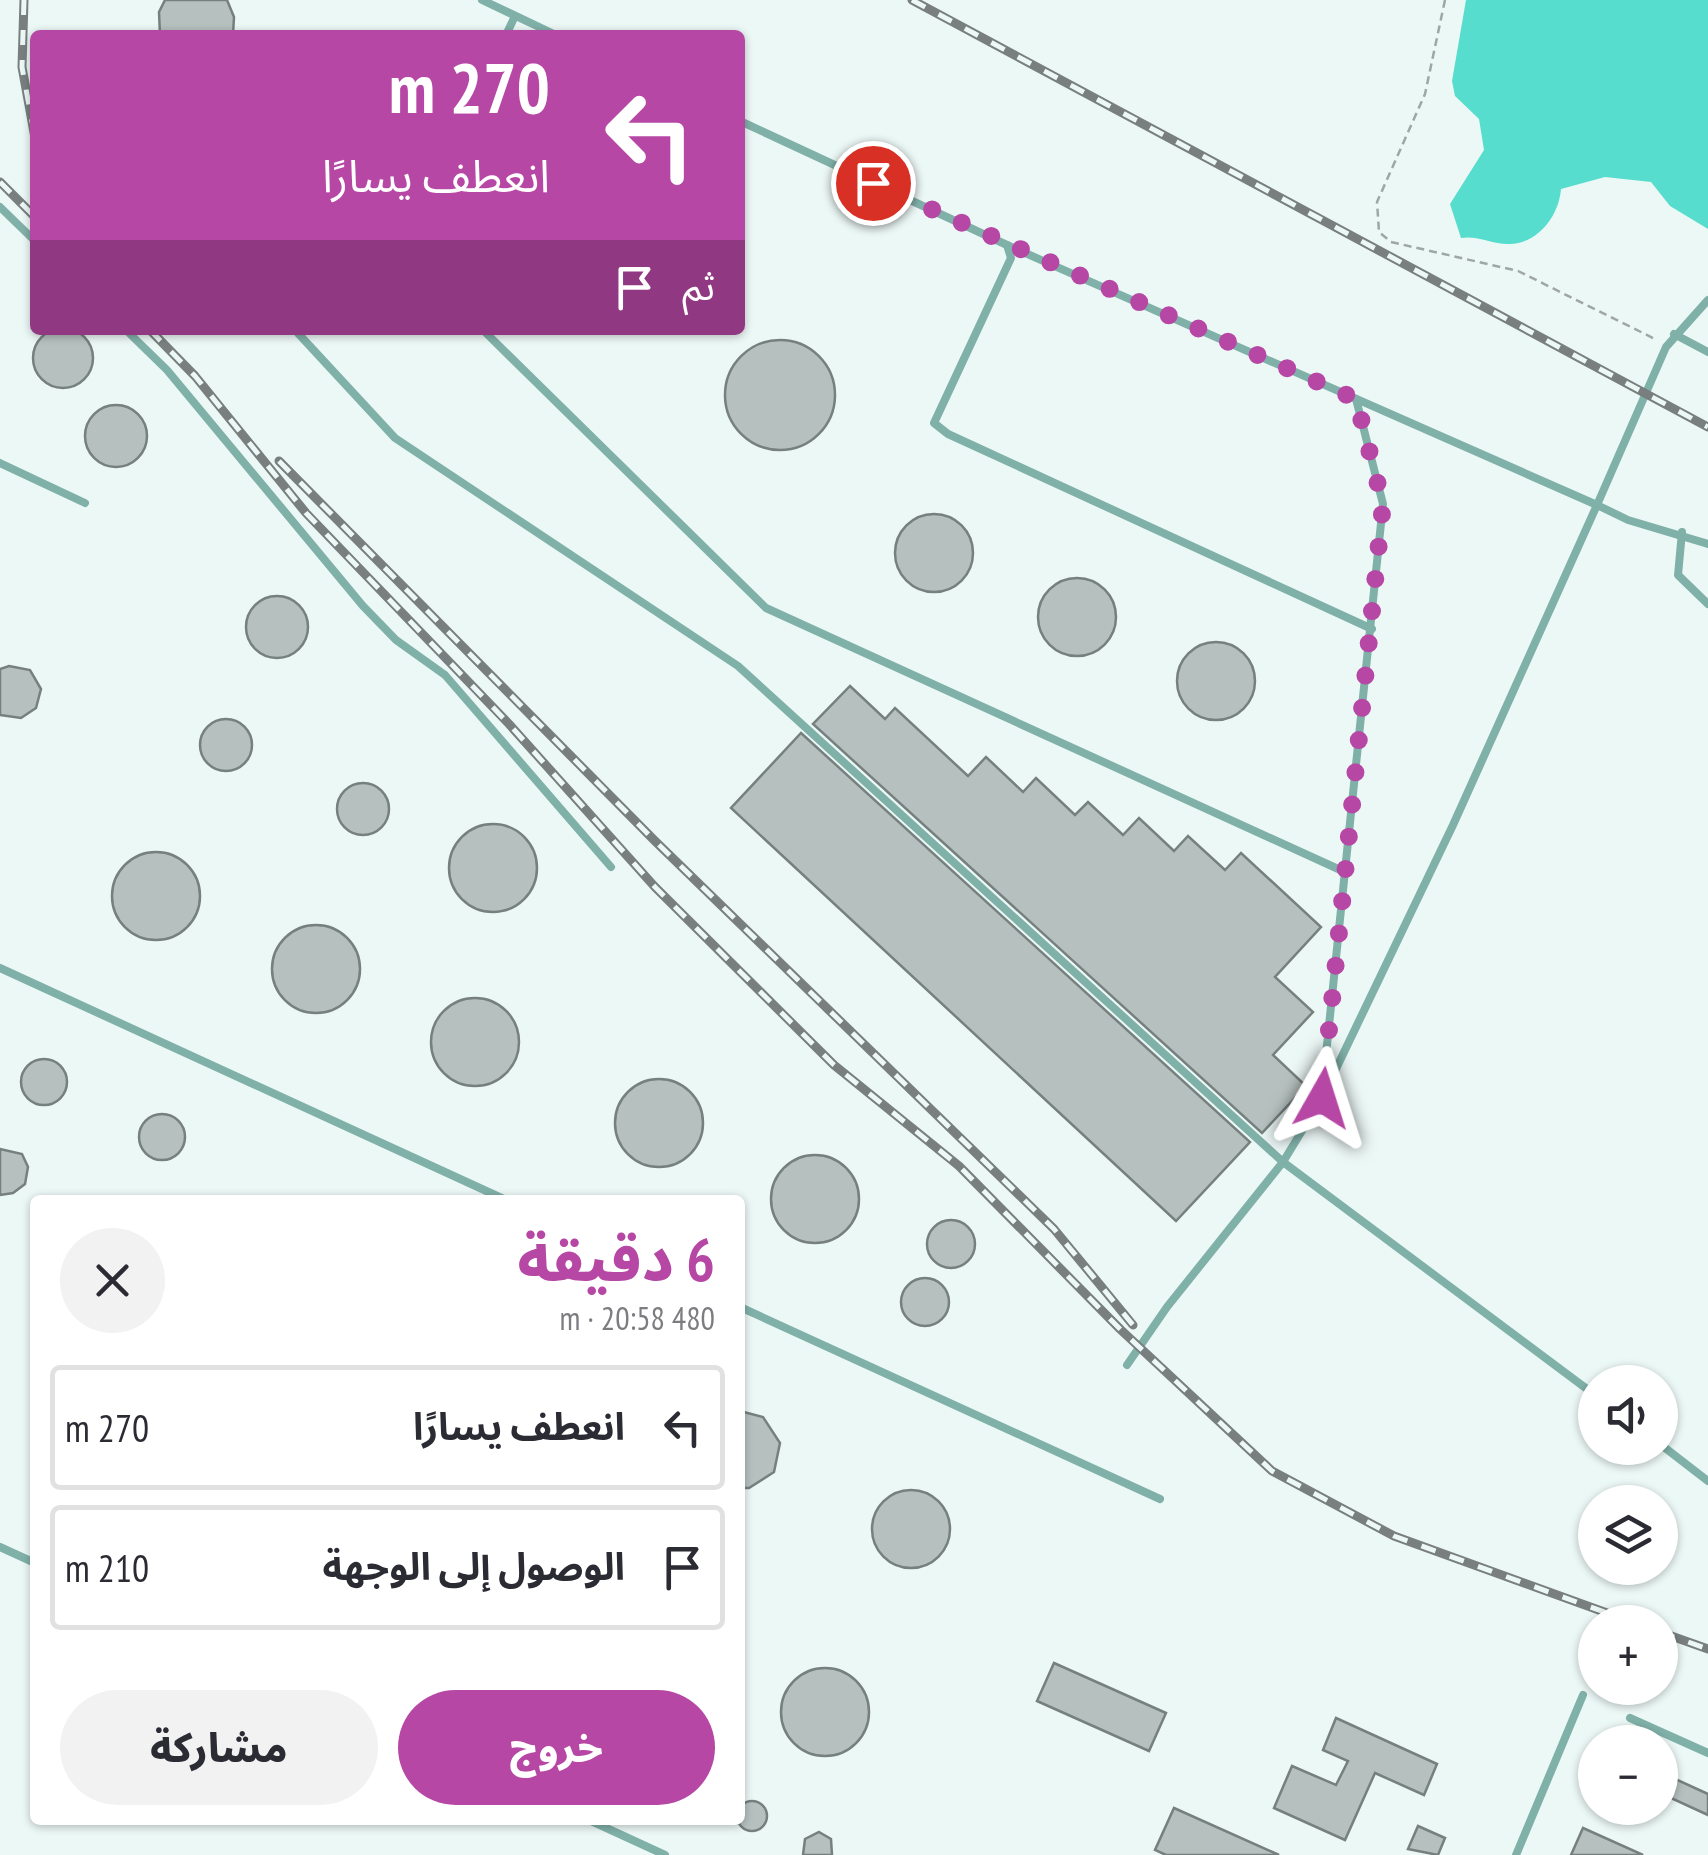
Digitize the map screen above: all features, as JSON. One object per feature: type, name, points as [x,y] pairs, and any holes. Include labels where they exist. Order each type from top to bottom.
[{"type":"lane","points":[[482,0],[545,30]]},
{"type":"lane","points":[[508,30],[515,16]]},
{"type":"lane","points":[[745,123],[1007,246],[1628,520],[1682,532],[1708,544]]},
{"type":"lane","points":[[0,207],[30,236]]},
{"type":"lane","points":[[1007,246],[1010,258],[934,423],[948,434],[1372,629]]},
{"type":"lane","points":[[1127,1365],[1167,1307],[1282,1162],[1322,1098],[1452,825],[1666,347],[1708,300]]},
{"type":"lane","points":[[1674,334],[1708,352]]},
{"type":"lane","points":[[131,335],[167,370],[363,606],[396,640],[445,675],[611,866]]},
{"type":"lane","points":[[300,335],[395,438],[738,666],[1282,1162],[1578,1382]]},
{"type":"lane","points":[[488,335],[766,608],[1347,873]]},
{"type":"lane","points":[[1322,1098],[1383,504],[1356,399]]},
{"type":"lane","points":[[0,463],[85,503]]},
{"type":"lane","points":[[1682,532],[1678,575],[1708,604]]},
{"type":"lane","points":[[0,968],[495,1195]]},
{"type":"lane","points":[[745,1309],[1160,1499]]},
{"type":"lane","points":[[1678,1458],[1708,1480]]},
{"type":"lane","points":[[0,1547],[30,1561]]},
{"type":"lane","points":[[1516,1855],[1579,1705]]},
{"type":"lane","points":[[1630,1718],[1708,1754]]},
{"type":"lane","points":[[600,1825],[665,1855]]},
{"type":"path","points":[[1445,0],[1425,94],[1377,202],[1379,232],[1392,242],[1518,271],[1642,330],[1666,347]]},
{"type":"shaded area","points":[[1466,0],[1708,0],[1708,229],[1670,206],[1651,182],[1605,177],[1561,189],[1552,218],[1530,239],[1510,244],[1461,238],[1450,204],[1484,150],[1479,119],[1455,96],[1452,81]]},
{"type":"building","points":[[165,0],[227,0],[234,17],[233,30],[160,30],[159,12]]},
{"type":"building","points":[[45,335],[81,335],[91,346],[91,370],[75,386],[51,386],[35,370],[35,346]]},
{"type":"building","points":[[780,340],[801,345],[819,356],[830,374],[835,395],[830,416],[819,434],[801,445],[780,450],[759,445],[741,434],[730,416],[725,395],[730,374],[741,356],[759,345]]},
{"type":"building","points":[[116,405],[138,414],[147,436],[138,458],[116,467],[94,458],[85,436],[94,414]]},
{"type":"building","points":[[934,514],[949,517],[961,526],[970,538],[970,568],[961,580],[949,589],[934,592],[919,589],[907,580],[898,568],[895,553],[898,538],[907,526],[919,517]]},
{"type":"building","points":[[1077,578],[1092,581],[1104,590],[1113,602],[1113,632],[1104,644],[1092,653],[1077,656],[1062,653],[1050,644],[1041,632],[1038,617],[1041,602],[1050,590],[1062,581]]},
{"type":"building","points":[[277,596],[299,605],[308,627],[299,649],[277,658],[255,649],[246,627],[255,605]]},
{"type":"building","points":[[1216,642],[1231,645],[1243,654],[1252,666],[1252,696],[1243,708],[1231,717],[1216,720],[1201,717],[1189,708],[1180,696],[1177,681],[1180,666],[1189,654],[1201,645]]},
{"type":"building","points":[[9,666],[30,670],[41,689],[36,708],[21,718],[0,715],[0,669]]},
{"type":"building","points":[[850,686],[885,719],[895,708],[968,776],[986,757],[1023,792],[1036,778],[1075,815],[1088,802],[1123,835],[1139,818],[1174,851],[1188,836],[1225,870],[1241,853],[1321,927],[1275,977],[1313,1012],[1273,1055],[1306,1086],[1262,1133],[813,724]]},
{"type":"building","points":[[226,719],[245,726],[252,745],[245,764],[226,771],[207,764],[200,745],[207,726]]},
{"type":"building","points":[[801,733],[1250,1142],[1176,1221],[731,808]]},
{"type":"building","points":[[363,783],[382,790],[389,809],[382,828],[363,835],[344,828],[337,809],[344,790]]},
{"type":"building","points":[[493,824],[524,837],[537,868],[524,899],[493,912],[462,899],[449,868],[462,837]]},
{"type":"building","points":[[156,852],[173,855],[187,865],[197,879],[197,913],[187,927],[173,937],[156,940],[139,937],[125,927],[115,913],[112,896],[115,879],[125,865],[139,855]]},
{"type":"building","points":[[316,925],[347,938],[360,969],[347,1000],[316,1013],[285,1000],[272,969],[285,938]]},
{"type":"building","points":[[475,998],[506,1011],[519,1042],[506,1073],[475,1086],[444,1073],[431,1042],[444,1011]]},
{"type":"building","points":[[44,1059],[60,1066],[67,1082],[60,1098],[44,1105],[28,1098],[21,1082],[28,1066]]},
{"type":"building","points":[[659,1079],[690,1092],[703,1123],[690,1154],[659,1167],[628,1154],[615,1123],[628,1092]]},
{"type":"building","points":[[162,1114],[178,1121],[185,1137],[178,1153],[162,1160],[146,1153],[139,1137],[146,1121]]},
{"type":"building","points":[[0,1149],[22,1154],[28,1167],[25,1184],[13,1193],[0,1195]]},
{"type":"building","points":[[815,1155],[846,1168],[859,1199],[846,1230],[815,1243],[784,1230],[771,1199],[784,1168]]},
{"type":"building","points":[[951,1220],[968,1227],[975,1244],[968,1261],[951,1268],[934,1261],[927,1244],[934,1227]]},
{"type":"building","points":[[925,1278],[942,1285],[949,1302],[942,1319],[925,1326],[908,1319],[901,1302],[908,1285]]},
{"type":"building","points":[[745,1412],[763,1417],[780,1443],[774,1472],[745,1488]]},
{"type":"building","points":[[911,1490],[926,1493],[938,1502],[947,1514],[947,1544],[938,1556],[926,1565],[911,1568],[896,1565],[884,1556],[875,1544],[872,1529],[875,1514],[884,1502],[896,1493]]},
{"type":"building","points":[[1054,1663],[1166,1713],[1149,1751],[1037,1701]]},
{"type":"building","points":[[825,1668],[856,1681],[869,1712],[856,1743],[825,1756],[794,1743],[781,1712],[794,1681]]},
{"type":"building","points":[[1336,1718],[1437,1764],[1424,1795],[1375,1773],[1345,1840],[1274,1808],[1292,1766],[1336,1785],[1348,1761],[1323,1750]]},
{"type":"building","points":[[1678,1780],[1708,1794],[1708,1815],[1678,1801]]},
{"type":"building","points":[[746,1803],[758,1803],[765,1810],[765,1822],[758,1829],[752,1831],[741,1825],[745,1825]]},
{"type":"building","points":[[1174,1808],[1279,1855],[1166,1855],[1155,1850]]},
{"type":"building","points":[[1418,1826],[1445,1838],[1438,1855],[1408,1849]]},
{"type":"building","points":[[1583,1828],[1643,1855],[1571,1855]]},
{"type":"building","points":[[819,1832],[831,1839],[832,1855],[803,1855],[805,1839]]},
{"type":"railway","points":[[24,0],[22,67],[30,111]]},
{"type":"railway","points":[[912,0],[1708,427]]},
{"type":"railway","points":[[0,182],[30,212]]},
{"type":"railway","points":[[155,335],[195,376],[306,513],[509,724],[655,887],[834,1065],[959,1166],[1121,1330],[1272,1471],[1394,1536],[1585,1605]]},
{"type":"railway","points":[[279,461],[655,841],[1054,1229],[1133,1325]]},
{"type":"railway","points":[[1678,1638],[1708,1649]]},
{"type":"route","points":[[873,183],[1356,399],[1383,504],[1322,1098]]}]
